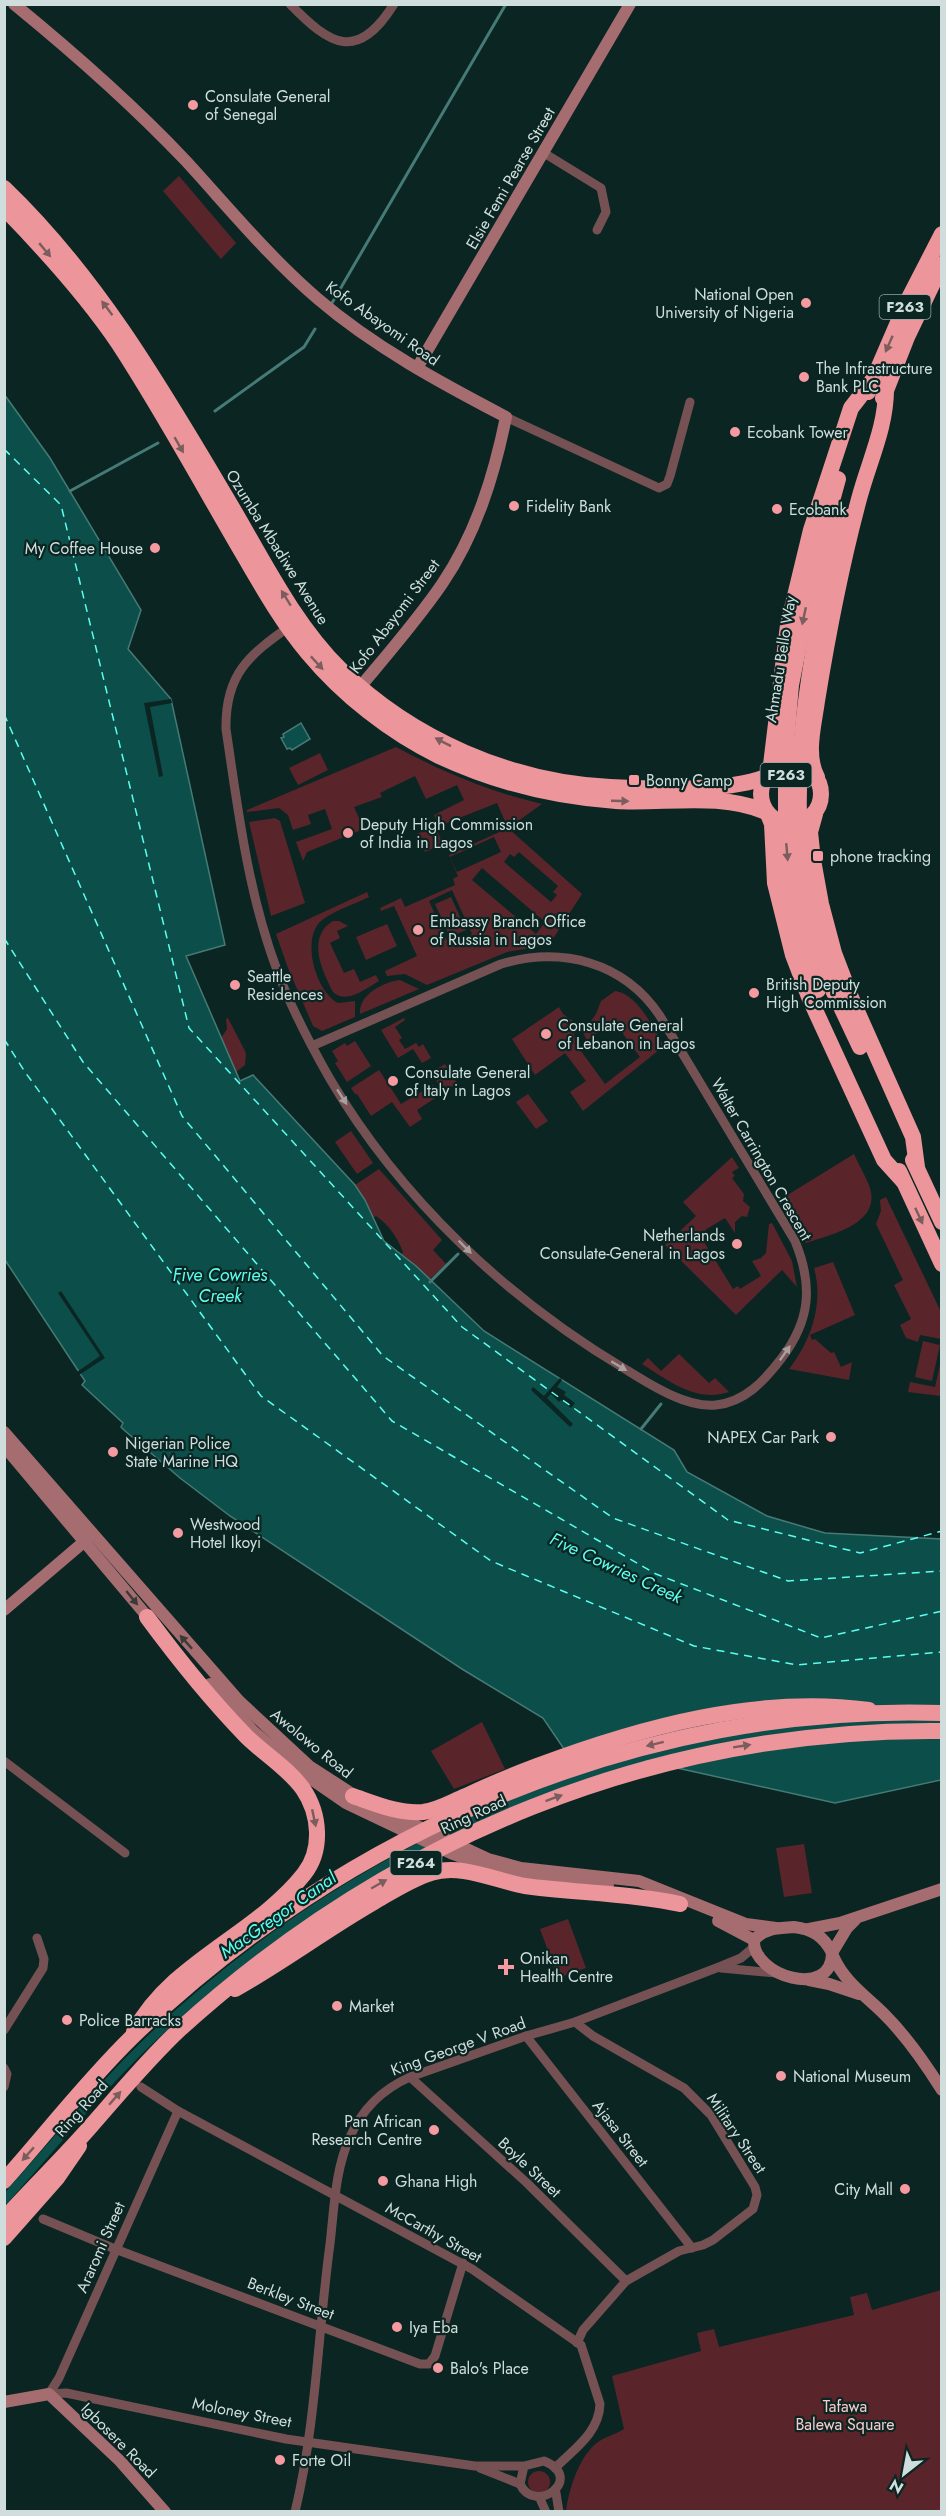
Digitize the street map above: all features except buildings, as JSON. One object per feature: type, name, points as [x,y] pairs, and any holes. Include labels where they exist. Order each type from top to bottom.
[{"type":"highway","name":"Ozumba Mbadiwe Avenue","points":[[4,188],[44,229],[114,316],[194,444],[294,623]]},
{"type":"highway","name":"Ozumba Mbadiwe Avenue","points":[[4,208],[39,243],[118,343],[294,623],[326,654],[356,692],[390,727],[437,754],[492,777],[529,788],[572,797],[617,801],[735,802],[767,813]]},
{"type":"highway","name":"Ahmadu Bello Way","points":[[942,234],[906,304],[879,385],[839,476],[823,560],[791,685],[786,743],[786,837],[790,887],[797,923],[903,1181],[942,1264]]},
{"type":"highway","name":"Ahmadu Bello Way","points":[[879,385],[907,337],[942,264]]},
{"type":"highway","points":[[903,1181],[884,1160],[797,966],[775,884],[772,824],[761,790],[768,775],[788,625],[811,530],[850,408],[879,385],[886,412],[857,507],[826,646],[811,749],[812,768],[822,796],[810,832],[821,904],[834,953],[852,1000],[913,1137],[917,1167]]},
{"type":"highway","name":"Ozumba Mbadiwe Avenue","points":[[356,692],[455,748],[482,760],[554,781],[624,788],[727,786],[768,775]]},
{"type":"highway","points":[[768,775],[777,767],[794,764],[803,766],[817,777]]},
{"type":"highway","points":[[767,813],[791,825],[808,820],[815,814]]},
{"type":"highway","name":"Ahmadu Bello Way","points":[[826,991],[917,1167],[942,1222]]},
{"type":"highway","points":[[129,2040],[140,2021],[168,1990],[199,1962],[277,1902],[305,1873],[314,1855],[317,1829],[310,1802],[296,1781],[252,1742],[186,1669],[147,1617]]},
{"type":"highway","points":[[353,1796],[388,1808],[411,1812],[441,1808],[518,1773],[602,1744],[722,1714],[836,1705],[887,1712]]},
{"type":"highway","name":"Ring Road","points":[[4,2181],[129,2040],[194,1982],[297,1906],[392,1849],[474,1807],[556,1774],[684,1737],[769,1723],[887,1712],[942,1713]]},
{"type":"highway","name":"Ring Road","points":[[4,2219],[180,2029],[278,1950],[364,1893],[474,1832],[547,1800],[672,1761],[737,1747],[862,1734],[942,1731]]},
{"type":"highway","points":[[218,1998],[282,1961],[340,1922],[411,1881],[433,1872],[455,1870],[522,1885],[650,1898],[680,1904]]},
{"type":"highway","points":[[4,2238],[57,2178],[73,2157],[89,2128]]},
{"type":"main road","name":"Kofo Abayomi Road","points":[[14,4],[70,51],[160,135],[286,270],[346,321],[435,380],[506,417]]},
{"type":"main road","name":"Elsie Femi Pearse Street","points":[[417,368],[630,4]]},
{"type":"main road","name":"Kofo Abayomi Street","points":[[356,692],[418,616],[470,534],[489,487],[506,417]]},
{"type":"main road","name":"Awolowo Road","points":[[4,1432],[90,1538],[147,1617],[253,1731],[289,1762],[346,1803],[411,1828]]},
{"type":"main road","name":"Awolowo Road","points":[[4,1446],[239,1701],[309,1766],[353,1796],[500,1872],[528,1878],[653,1893],[744,1934],[754,1944]]},
{"type":"main road","points":[[4,1610],[90,1538]]},
{"type":"main road","name":"Awolowo Road","points":[[459,1851],[521,1868],[639,1881],[746,1924],[776,1928]]},
{"type":"main road","points":[[860,1995],[829,1984],[785,1975],[763,1963],[754,1944],[760,1934],[776,1928],[809,1929],[840,1923],[942,1889]]},
{"type":"main road","points":[[807,1980],[823,1974],[847,1928],[860,1915]]},
{"type":"main road","points":[[809,1929],[820,1935],[833,1954],[840,1971],[860,1995],[884,2014],[903,2035],[942,2090]]},
{"type":"main road","name":"Moloney Street","points":[[4,2402],[49,2394]]},
{"type":"main road","name":"Igbosere Road","points":[[49,2394],[120,2461],[161,2511]]},
{"type":"street","points":[[290,4],[316,31],[334,40],[350,42],[367,37],[382,23],[394,4]]},
{"type":"street","points":[[544,153],[601,188],[606,212],[597,230]]},
{"type":"street","name":"Kofo Abayomi Road","points":[[506,417],[659,488],[667,484],[670,476],[690,402]]},
{"type":"street","name":"Walter Carrington Crescent","points":[[294,623],[258,649],[241,667],[229,693],[226,729],[242,837],[258,910],[276,969],[312,1046],[355,1116],[388,1161],[426,1206],[501,1281],[590,1349],[657,1389],[697,1403],[714,1405],[732,1401],[758,1386],[793,1341],[805,1313],[807,1298],[805,1269],[795,1241],[650,1000],[625,979],[598,966],[573,959],[550,956],[526,957],[501,964],[312,1046]]},
{"type":"street","points":[[4,1761],[125,1853]]},
{"type":"street","points":[[4,2030],[43,1968],[44,1959],[36,1938]]},
{"type":"street","name":"King George V Road","points":[[296,2511],[322,2325],[336,2194],[349,2137],[363,2114],[391,2085],[526,2036],[575,2022],[719,1968],[741,1958],[754,1944]]},
{"type":"street","points":[[719,1968],[761,1970],[785,1975]]},
{"type":"street","name":"Military Street","points":[[575,2022],[593,2036],[684,2088],[711,2115],[755,2187],[757,2195],[753,2209],[713,2240],[678,2251],[626,2281],[583,2330],[577,2343]]},
{"type":"street","name":"Ajasa Street","points":[[526,2036],[692,2248]]},
{"type":"street","points":[[4,2068],[7,2074],[4,2087]]},
{"type":"street","name":"Boyle Street","points":[[410,2077],[527,2183],[626,2281]]},
{"type":"street","name":"McCarthy Street","points":[[141,2087],[178,2111],[463,2263],[577,2343],[583,2349],[600,2404],[599,2414],[588,2436],[555,2468]]},
{"type":"street","name":"Araromi Street","points":[[49,2394],[59,2378],[178,2111]]},
{"type":"street","name":"Berkley Street","points":[[43,2219],[115,2249],[322,2325],[420,2364],[429,2364],[435,2356],[463,2263]]},
{"type":"street","name":"Moloney Street","points":[[49,2394],[66,2393],[307,2442],[475,2466],[524,2466]]},
{"type":"street","points":[[556,2493],[541,2501],[526,2496],[520,2484],[524,2466],[544,2461],[555,2468],[560,2480],[556,2493],[559,2511]]},
{"type":"street","name":"Moloney Street","points":[[475,2466],[520,2484]]},
{"type":"street","points":[[541,2501],[546,2511]]},
{"type":"green space","points":[[179,176],[236,243],[221,259],[163,191]]},
{"type":"green space","points":[[396,747],[467,780],[504,794],[542,804],[508,828],[497,803],[439,826],[434,815],[464,800],[457,785],[426,799],[415,776],[380,793],[382,797],[354,807],[364,829],[307,852],[303,861],[296,842],[332,829],[325,809],[308,815],[311,824],[293,830],[288,815],[279,808],[247,812],[247,810]]},
{"type":"green space","points":[[320,753],[328,770],[298,785],[289,768]]},
{"type":"green space","points":[[275,818],[280,821],[305,903],[271,916],[249,822]]},
{"type":"green space","points":[[435,826],[443,844],[425,852],[417,834]]},
{"type":"green space","points":[[508,828],[582,894],[549,945],[507,952],[427,985],[405,974],[387,976],[385,971],[417,956],[394,906],[381,911],[380,908],[401,898],[405,907],[455,885],[453,879],[458,876],[449,855]],"holes":[[[494,837],[501,852],[457,872],[450,857]],[[519,852],[558,886],[553,892],[557,895],[551,902],[504,862],[510,854],[514,857]],[[482,868],[545,922],[536,934],[472,880]],[[452,890],[472,934],[449,945],[429,901]]]},
{"type":"green space","points":[[367,892],[369,897],[327,916],[315,928],[312,939],[313,964],[323,988],[338,1003],[355,1001],[355,1017],[322,1031],[313,1026],[276,934]]},
{"type":"green space","points":[[451,897],[466,930],[450,937],[435,904]]},
{"type":"green space","points":[[333,921],[339,921],[348,926],[337,931],[340,938],[330,943],[344,973],[354,969],[360,982],[376,975],[379,981],[350,996],[338,996],[333,992],[321,965],[318,945],[320,936]]},
{"type":"green space","points":[[387,924],[397,946],[366,960],[356,937]]},
{"type":"green space","points":[[400,980],[419,989],[360,1014],[360,1007],[367,995],[386,983]]},
{"type":"green space","points":[[615,991],[623,993],[638,1005],[664,1046],[583,1111],[570,1092],[586,1081],[565,1053],[535,1075],[512,1039],[559,1007],[563,1014],[573,1021],[575,1043],[605,1084],[640,1057],[613,1020],[587,1041],[583,1032],[596,1014],[601,1001]]},
{"type":"green space","points":[[228,1018],[246,1053],[245,1065],[236,1072],[221,1038],[227,1029],[226,1019]]},
{"type":"green space","points":[[404,1018],[405,1020],[395,1027],[402,1038],[399,1040],[405,1049],[416,1043],[419,1047],[423,1044],[431,1058],[422,1063],[413,1049],[398,1058],[381,1030]]},
{"type":"green space","points":[[355,1041],[371,1066],[347,1082],[335,1063],[338,1061],[332,1051],[345,1043],[347,1046]]},
{"type":"green space","points":[[445,1064],[457,1083],[443,1092],[431,1072]]},
{"type":"green space","points":[[379,1070],[401,1104],[433,1085],[440,1095],[417,1110],[422,1119],[410,1127],[392,1102],[371,1116],[351,1088]]},
{"type":"green space","points":[[528,1094],[548,1121],[536,1129],[516,1102]]},
{"type":"green space","points":[[351,1131],[373,1163],[357,1174],[335,1142]]},
{"type":"green space","points":[[854,1154],[870,1188],[871,1200],[868,1211],[861,1219],[840,1232],[806,1243],[781,1199]]},
{"type":"green space","points":[[732,1157],[739,1168],[732,1172],[735,1176],[732,1178],[744,1194],[743,1201],[750,1207],[747,1217],[742,1216],[735,1222],[735,1233],[725,1218],[705,1230],[707,1233],[701,1237],[733,1289],[738,1286],[740,1289],[761,1276],[752,1261],[761,1258],[766,1253],[769,1224],[772,1223],[792,1261],[797,1287],[782,1270],[736,1315],[665,1245],[696,1216],[683,1202]]},
{"type":"green space","points":[[379,1169],[442,1240],[433,1250],[446,1264],[429,1280],[401,1255],[403,1252],[396,1237],[381,1220],[376,1216],[373,1218],[355,1185]]},
{"type":"green space","points":[[886,1197],[941,1312],[941,1339],[920,1335],[918,1342],[906,1338],[900,1325],[911,1319],[894,1285],[903,1280],[876,1224],[881,1211],[880,1200]]},
{"type":"green space","points":[[833,1262],[855,1315],[810,1335],[812,1340],[815,1339],[831,1353],[834,1352],[841,1367],[852,1362],[849,1380],[789,1369],[804,1346],[814,1321],[817,1281],[814,1268]]},
{"type":"green space","points":[[923,1341],[940,1345],[932,1381],[915,1377]]},
{"type":"green space","points":[[679,1354],[709,1383],[715,1378],[729,1392],[705,1395],[694,1392],[673,1383],[642,1364],[648,1358],[661,1371]]},
{"type":"green space","points":[[941,1360],[941,1396],[908,1392],[910,1382],[935,1387]]},
{"type":"green space","points":[[482,1722],[505,1769],[454,1789],[431,1751]]},
{"type":"green space","points":[[804,1844],[812,1893],[784,1897],[776,1848]]},
{"type":"green space","points":[[568,1919],[586,1968],[558,1978],[540,1929]]},
{"type":"green space","name":"Tafawa Balewa Square","points":[[941,2290],[941,2511],[566,2511],[572,2483],[585,2456],[598,2442],[624,2429],[612,2376],[701,2351],[697,2333],[714,2329],[719,2347],[854,2315],[850,2297],[867,2293],[872,2310]]},
{"type":"green space","points":[[535,2471],[543,2471],[550,2478],[550,2486],[543,2493],[535,2493],[528,2486],[528,2478]]},
{"type":"water","name":"Five Cowries Creek","points":[[4,394],[50,458],[141,610],[128,649],[171,699],[225,945],[186,956],[240,1081],[253,1075],[355,1185],[365,1200],[384,1241],[416,1266],[484,1331],[674,1450],[687,1472],[767,1516],[825,1533],[941,1539],[941,1780],[835,1803],[641,1760],[576,1748],[564,1749],[543,1718],[462,1669],[230,1516],[180,1478],[124,1430],[121,1427],[123,1423],[82,1385],[85,1381],[5,1260]]},
{"type":"water","points":[[301,723],[310,739],[292,750],[287,749],[281,738],[284,737],[283,734]]},
{"type":"pier","points":[[171,699],[172,703],[150,707],[163,776],[159,777],[144,703]]},
{"type":"pier","points":[[61,1291],[105,1358],[79,1375],[77,1372],[100,1356],[58,1293]]},
{"type":"pier","points":[[560,1378],[562,1380],[557,1387],[566,1392],[564,1395],[575,1403],[571,1408],[561,1400],[559,1402],[551,1394],[547,1398],[573,1424],[570,1427],[531,1390],[533,1387],[544,1396]]},
{"type":"waterway","points":[[332,303],[506,4]]},
{"type":"waterway","points":[[215,411],[304,347],[315,329]]},
{"type":"waterway","points":[[70,491],[158,443]]},
{"type":"waterway","points":[[430,1282],[458,1254]]},
{"type":"waterway","points":[[641,1429],[661,1404]]},
{"type":"waterway","name":"MacGregor Canal","points":[[4,2200],[135,2054],[224,1975],[296,1921],[373,1873],[491,1812],[556,1786],[641,1760]]},
{"type":"ferry route","points":[[4,449],[61,505],[189,1028],[462,1327],[728,1520],[860,1553],[942,1531]]},
{"type":"ferry route","points":[[4,714],[182,1116],[383,1356],[613,1518],[788,1581],[942,1571]]},
{"type":"ferry route","points":[[4,938],[83,1062],[392,1421],[656,1574],[821,1638],[942,1611]]},
{"type":"ferry route","points":[[4,1039],[25,1072],[261,1396],[491,1561],[694,1646],[797,1665],[942,1652]]},
{"type":"place","name":"Consulate General of Senegal","points":[[193,105]]},
{"type":"place","name":"National Open University of Nigeria","points":[[806,303]]},
{"type":"place","name":"The Infrastructure Bank PLC","points":[[804,377]]},
{"type":"place","name":"Ecobank Tower","points":[[735,432]]},
{"type":"place","name":"Fidelity Bank","points":[[514,506]]},
{"type":"place","name":"Ecobank","points":[[777,509]]},
{"type":"place","name":"My Coffee House","points":[[155,548]]},
{"type":"place","name":"Bonny Camp","points":[[634,780]]},
{"type":"place","name":"Deputy High Commission of India in Lagos","points":[[348,833]]},
{"type":"place","name":"phone tracking","points":[[818,856]]},
{"type":"place","name":"Embassy Branch Office of Russia in Lagos","points":[[418,930]]},
{"type":"place","name":"Seattle Residences","points":[[235,985]]},
{"type":"place","name":"British Deputy High Commission","points":[[754,993]]},
{"type":"place","name":"Consulate General of Lebanon in Lagos","points":[[546,1034]]},
{"type":"place","name":"Consulate General of Italy in Lagos","points":[[393,1081]]},
{"type":"place","name":"Netherlands Consulate-General in Lagos","points":[[737,1244]]},
{"type":"place","name":"NAPEX Car Park","points":[[831,1437]]},
{"type":"place","name":"Nigerian Police State Marine HQ","points":[[113,1452]]},
{"type":"place","name":"Westwood Hotel Ikoyi","points":[[178,1533]]},
{"type":"place","name":"Onikan Health Centre","points":[[506,1967]]},
{"type":"place","name":"Market","points":[[337,2006]]},
{"type":"place","name":"Police Barracks","points":[[67,2020]]},
{"type":"place","name":"National Museum","points":[[781,2076]]},
{"type":"place","name":"Pan African Research Centre","points":[[434,2130]]},
{"type":"place","name":"Ghana High","points":[[383,2181]]},
{"type":"place","name":"City Mall","points":[[905,2189]]},
{"type":"place","name":"Iya Eba","points":[[397,2327]]},
{"type":"place","name":"Balo's Place","points":[[438,2368]]},
{"type":"place","name":"Forte Oil","points":[[280,2460]]}]
